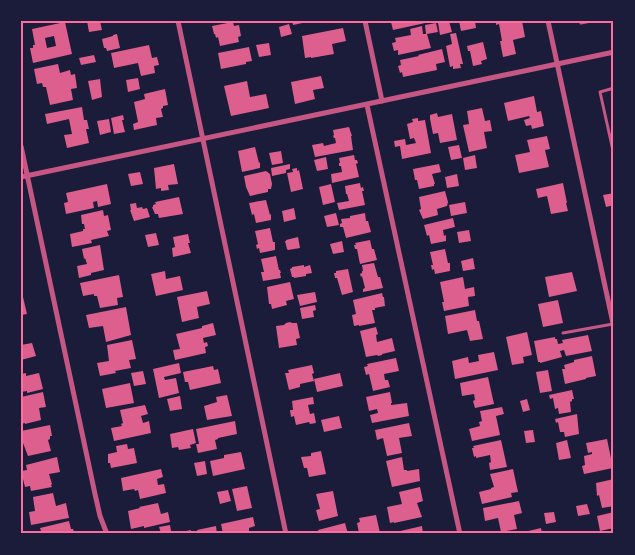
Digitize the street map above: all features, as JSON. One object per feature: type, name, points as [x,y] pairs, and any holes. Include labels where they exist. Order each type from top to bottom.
[{"type":"street","points":[[178,21],[286,534]]},
{"type":"street","points":[[365,21],[382,102]]},
{"type":"street","points":[[548,21],[613,326]]},
{"type":"street","points":[[24,176],[614,52]]},
{"type":"street","points":[[367,104],[460,534]]},
{"type":"street","points":[[21,146],[24,176],[100,516],[107,534]]},
{"type":"lane","points":[[580,21],[581,24],[591,21]]},
{"type":"lane","points":[[614,88],[600,92],[614,155]]},
{"type":"lane","points":[[563,333],[613,326]]},
{"type":"building","points":[[87,21],[100,21],[102,30],[89,32]]},
{"type":"building","points":[[292,21],[307,21],[307,22],[293,25]]},
{"type":"building","points":[[387,21],[430,22],[393,30],[391,22],[388,23]]},
{"type":"building","points":[[449,21],[452,32],[440,35],[438,23]]},
{"type":"building","points":[[459,21],[475,21],[476,28],[461,31]]},
{"type":"building","points":[[496,21],[522,21],[525,37],[513,40],[516,54],[503,57],[499,24],[496,25]]},
{"type":"building","points":[[65,22],[72,54],[33,63],[30,48],[33,48],[33,45],[35,45],[32,29]],"holes":[[[54,36],[56,46],[47,48],[45,38]]]},
{"type":"building","points":[[233,22],[234,26],[239,25],[241,36],[238,37],[239,42],[220,46],[212,26]]},
{"type":"building","points":[[436,23],[438,32],[427,34],[431,48],[398,55],[398,50],[394,51],[392,43],[396,42],[395,38],[411,35],[410,29],[422,26],[423,34],[426,34],[425,25]]},
{"type":"building","points":[[289,24],[292,34],[281,37],[279,27]]},
{"type":"building","points":[[343,28],[346,41],[332,44],[334,54],[305,58],[302,36]]},
{"type":"building","points":[[456,33],[463,64],[460,64],[461,68],[453,69],[453,66],[450,67],[446,46],[452,44],[450,34]]},
{"type":"building","points":[[117,34],[120,48],[107,51],[104,48],[102,39]]},
{"type":"building","points":[[483,42],[487,59],[481,61],[482,64],[473,66],[467,46]]},
{"type":"building","points":[[269,43],[271,55],[259,57],[256,45]]},
{"type":"building","points":[[149,45],[152,58],[157,57],[159,65],[154,66],[155,73],[141,76],[138,63],[114,68],[111,53]]},
{"type":"building","points":[[249,47],[252,61],[221,69],[218,53]]},
{"type":"building","points":[[442,49],[445,62],[436,64],[437,70],[403,77],[402,72],[400,73],[398,66],[401,65],[400,60]]},
{"type":"building","points":[[94,55],[96,62],[81,65],[79,58]]},
{"type":"building","points":[[58,64],[60,73],[70,70],[71,75],[75,74],[77,88],[71,89],[73,100],[50,105],[46,87],[43,87],[42,83],[37,84],[34,69]]},
{"type":"building","points":[[321,76],[324,88],[313,90],[315,99],[295,104],[291,82]]},
{"type":"building","points":[[138,78],[140,89],[128,92],[126,80]]},
{"type":"building","points":[[100,79],[102,97],[92,100],[88,81]]},
{"type":"building","points":[[247,81],[250,97],[266,94],[269,108],[231,116],[224,86]]},
{"type":"building","points":[[165,89],[168,105],[163,106],[161,109],[163,117],[156,118],[157,125],[134,130],[133,124],[138,122],[134,102],[145,99],[144,94]]},
{"type":"building","points":[[534,96],[537,112],[541,111],[544,126],[532,129],[531,125],[526,126],[524,120],[530,118],[529,116],[508,121],[504,103]]},
{"type":"building","points":[[82,107],[84,120],[87,120],[89,129],[86,129],[89,143],[67,148],[64,135],[72,134],[69,119],[47,124],[45,114]]},
{"type":"building","points":[[482,108],[485,121],[490,120],[492,131],[484,132],[487,148],[469,152],[463,125],[469,124],[467,111]]},
{"type":"building","points":[[437,113],[438,117],[452,114],[457,140],[440,143],[438,133],[433,134],[430,115]]},
{"type":"building","points":[[123,115],[124,120],[122,120],[125,132],[114,134],[111,118]]},
{"type":"building","points":[[418,118],[418,121],[425,120],[431,153],[402,159],[400,146],[395,147],[394,141],[405,139],[406,145],[416,143],[414,138],[410,139],[407,124],[413,122],[412,119]]},
{"type":"building","points":[[109,119],[111,132],[100,135],[97,121]]},
{"type":"building","points":[[349,127],[353,150],[315,157],[312,145],[323,143],[324,146],[336,143],[333,130]]},
{"type":"building","points":[[547,136],[550,149],[545,150],[549,167],[519,173],[515,155],[530,152],[527,140]]},
{"type":"building","points":[[459,145],[462,158],[451,160],[448,147]]},
{"type":"building","points":[[255,147],[260,168],[242,172],[238,151]]},
{"type":"building","points":[[281,151],[283,163],[272,165],[269,153]]},
{"type":"building","points":[[354,155],[358,163],[356,164],[359,177],[332,183],[331,174],[342,172],[341,166],[339,166],[339,158]]},
{"type":"building","points":[[475,155],[477,168],[465,170],[463,158]]},
{"type":"building","points":[[326,157],[328,169],[317,171],[314,160]]},
{"type":"building","points":[[174,164],[178,184],[168,185],[169,190],[161,191],[161,188],[156,189],[154,168]]},
{"type":"building","points":[[290,164],[290,169],[286,170],[286,173],[272,176],[271,168]]},
{"type":"building","points":[[439,164],[441,172],[432,174],[434,186],[419,189],[413,169]]},
{"type":"building","points":[[297,168],[303,189],[291,192],[287,173],[293,172],[292,169]]},
{"type":"building","points":[[266,171],[270,174],[271,189],[268,189],[268,192],[250,196],[244,176]]},
{"type":"building","points":[[140,172],[143,184],[131,186],[128,174]]},
{"type":"building","points":[[457,174],[459,186],[447,188],[445,177]]},
{"type":"building","points":[[360,183],[364,191],[362,191],[365,205],[339,210],[337,203],[349,201],[345,186]]},
{"type":"building","points":[[563,183],[568,211],[551,214],[547,196],[538,198],[536,189]]},
{"type":"building","points":[[107,184],[111,204],[98,207],[97,201],[93,202],[94,208],[66,214],[64,203],[68,202],[66,193]]},
{"type":"building","points":[[331,184],[335,202],[323,205],[319,187]]},
{"type":"building","points":[[445,191],[448,202],[447,206],[437,209],[438,215],[423,219],[419,210],[421,209],[419,197]]},
{"type":"building","points":[[614,193],[614,205],[606,207],[603,195]]},
{"type":"building","points":[[179,197],[183,214],[159,218],[158,214],[155,214],[152,207],[156,204],[155,202]]},
{"type":"building","points":[[266,200],[271,220],[256,223],[249,203]]},
{"type":"building","points":[[465,202],[467,213],[451,216],[449,205]]},
{"type":"building","points":[[136,203],[137,208],[147,208],[150,217],[134,221],[130,204]]},
{"type":"building","points":[[294,208],[296,219],[284,222],[282,211]]},
{"type":"building","points":[[103,210],[104,216],[108,215],[111,230],[107,231],[109,236],[91,240],[92,243],[72,247],[70,234],[85,229],[84,224],[82,224],[81,215]]},
{"type":"building","points":[[336,213],[339,225],[327,227],[324,216]]},
{"type":"building","points":[[365,213],[371,232],[346,238],[343,227],[340,227],[341,219]]},
{"type":"building","points":[[453,218],[455,227],[443,230],[444,236],[446,235],[446,241],[431,244],[424,225]]},
{"type":"building","points":[[270,228],[273,242],[275,242],[275,250],[260,253],[256,245],[258,244],[255,231]]},
{"type":"building","points":[[469,230],[471,241],[459,243],[457,232]]},
{"type":"building","points":[[156,233],[159,245],[148,247],[145,235]]},
{"type":"building","points":[[188,234],[191,253],[173,257],[172,248],[175,247],[173,237]]},
{"type":"building","points":[[298,237],[300,248],[288,250],[285,241]]},
{"type":"building","points":[[370,240],[377,260],[360,264],[357,249],[355,249],[354,245],[356,245],[355,243]]},
{"type":"building","points":[[342,241],[344,252],[333,254],[330,244]]},
{"type":"building","points":[[100,245],[104,270],[79,278],[77,266],[87,264],[82,249]]},
{"type":"building","points":[[445,249],[448,263],[450,263],[450,271],[435,274],[434,269],[432,270],[431,265],[433,265],[430,252]]},
{"type":"building","points":[[276,256],[281,278],[263,281],[261,272],[264,272],[261,259]]},
{"type":"building","points":[[473,258],[475,269],[463,271],[461,261]]},
{"type":"building","points":[[374,263],[383,288],[363,292],[365,288],[360,274],[363,271],[362,265]]},
{"type":"building","points":[[304,265],[304,267],[310,265],[312,273],[306,274],[306,276],[292,277],[290,269],[292,267]]},
{"type":"building","points":[[348,269],[353,292],[342,295],[334,273]]},
{"type":"building","points":[[165,271],[166,279],[180,276],[183,290],[156,296],[151,274]]},
{"type":"building","points":[[572,272],[577,291],[549,297],[545,277]]},
{"type":"building","points":[[119,275],[123,297],[117,298],[118,305],[100,308],[97,296],[94,296],[94,294],[83,296],[80,283]]},
{"type":"building","points":[[463,277],[465,289],[474,287],[475,296],[468,297],[469,306],[444,311],[440,282]]},
{"type":"building","points":[[290,282],[294,299],[286,301],[287,305],[272,309],[271,304],[269,304],[267,287]]},
{"type":"building","points":[[207,291],[210,304],[197,307],[199,318],[182,322],[177,297]]},
{"type":"building","points":[[315,292],[317,302],[300,306],[297,295]]},
{"type":"building","points":[[382,293],[385,306],[372,310],[375,323],[354,326],[352,315],[356,314],[353,300]]},
{"type":"building","points":[[21,297],[23,297],[27,314],[21,315]]},
{"type":"building","points":[[558,300],[563,323],[543,327],[538,304]]},
{"type":"building","points":[[315,305],[314,317],[302,319],[300,308]]},
{"type":"building","points":[[126,307],[131,335],[106,342],[103,326],[89,328],[86,315]]},
{"type":"building","points":[[475,310],[483,339],[470,341],[467,330],[448,334],[445,316]]},
{"type":"building","points":[[290,322],[297,323],[300,338],[296,339],[297,345],[279,348],[276,326]]},
{"type":"building","points":[[213,323],[216,335],[203,338],[204,343],[207,342],[208,346],[205,347],[206,353],[175,360],[173,350],[180,349],[176,334],[202,328],[202,326]]},
{"type":"building","points":[[376,327],[378,334],[376,335],[377,342],[392,338],[395,351],[366,357],[360,331]]},
{"type":"building","points":[[527,332],[532,355],[523,357],[524,363],[512,365],[506,337]]},
{"type":"building","points":[[588,335],[592,351],[566,356],[564,350],[560,351],[562,357],[538,362],[534,341],[555,337],[558,344],[563,343],[562,340]]},
{"type":"building","points":[[132,340],[136,359],[129,360],[131,368],[100,376],[97,363],[109,361],[107,345]]},
{"type":"building","points":[[32,343],[36,356],[21,360],[21,345]]},
{"type":"building","points":[[494,352],[498,370],[455,379],[452,361],[468,357],[469,363],[479,361],[478,355]]},
{"type":"building","points":[[592,356],[596,376],[565,384],[562,369],[565,369],[564,365],[574,362],[574,360]]},
{"type":"building","points":[[396,358],[399,371],[384,374],[385,380],[388,380],[390,387],[373,391],[369,374],[366,375],[364,367],[368,366],[367,364]]},
{"type":"building","points":[[179,363],[181,373],[164,377],[165,380],[176,378],[179,393],[159,398],[153,369]]},
{"type":"building","points":[[312,365],[314,381],[300,384],[300,387],[289,390],[285,373],[289,373],[288,370]]},
{"type":"building","points":[[213,366],[214,370],[218,369],[221,383],[190,390],[188,382],[185,382],[183,372]]},
{"type":"building","points":[[548,370],[552,391],[540,393],[536,372]]},
{"type":"building","points":[[143,371],[146,384],[134,386],[131,373]]},
{"type":"building","points":[[26,373],[26,376],[39,373],[43,389],[27,393],[27,391],[21,392],[21,374]]},
{"type":"building","points":[[340,373],[343,386],[317,392],[314,379]]},
{"type":"building","points":[[488,377],[494,404],[475,408],[474,394],[462,396],[460,383]]},
{"type":"building","points":[[130,383],[134,403],[106,408],[102,389]]},
{"type":"building","points":[[572,390],[574,399],[570,402],[571,412],[559,414],[558,408],[555,409],[553,398],[550,399],[549,395]]},
{"type":"building","points":[[43,392],[46,407],[39,408],[41,420],[21,424],[21,397]]},
{"type":"building","points":[[390,392],[391,405],[407,403],[409,416],[372,423],[370,415],[378,413],[377,409],[369,411],[366,397]]},
{"type":"building","points":[[227,395],[232,416],[207,420],[204,406],[217,402],[216,397]]},
{"type":"building","points":[[180,396],[182,409],[170,411],[167,399]]},
{"type":"building","points":[[313,397],[314,404],[308,405],[310,414],[314,413],[316,423],[310,424],[309,422],[296,425],[294,416],[291,417],[290,410],[293,410],[292,401]]},
{"type":"building","points":[[527,399],[530,410],[523,412],[520,401]]},
{"type":"building","points":[[145,405],[148,414],[141,416],[143,423],[149,421],[151,433],[114,441],[111,428],[122,426],[121,424],[123,423],[120,410]]},
{"type":"building","points":[[502,407],[504,414],[496,416],[500,435],[472,441],[469,429],[480,426],[479,422],[482,421],[480,411]]},
{"type":"building","points":[[577,414],[579,434],[565,437],[564,432],[560,432],[558,422],[556,423],[555,419]]},
{"type":"building","points":[[339,416],[342,428],[324,432],[321,420]]},
{"type":"building","points":[[235,421],[237,434],[215,440],[217,449],[198,453],[196,444],[199,444],[196,429]]},
{"type":"building","points":[[409,423],[412,436],[399,438],[402,453],[387,456],[383,438],[377,440],[375,430]]},
{"type":"building","points":[[50,425],[52,436],[48,440],[51,451],[28,456],[23,443],[21,443],[21,431]]},
{"type":"building","points":[[193,429],[196,443],[190,445],[191,448],[179,450],[178,447],[172,448],[170,434]]},
{"type":"building","points":[[533,430],[535,442],[526,443],[524,431]]},
{"type":"building","points":[[607,439],[613,468],[584,474],[582,466],[585,465],[584,456],[592,454],[592,452],[588,453],[586,443]]},
{"type":"building","points":[[501,440],[507,467],[490,470],[490,455],[476,458],[472,448],[474,448],[473,446]]},
{"type":"building","points":[[567,440],[571,458],[559,460],[556,443]]},
{"type":"building","points":[[127,444],[128,449],[134,448],[137,463],[111,468],[110,463],[108,463],[108,454],[117,452],[116,446]]},
{"type":"building","points":[[321,451],[326,474],[309,477],[301,457],[311,456],[311,453]]},
{"type":"building","points":[[241,452],[245,469],[213,476],[210,461],[224,458],[224,455]]},
{"type":"building","points":[[57,457],[60,472],[49,474],[52,487],[31,491],[30,486],[25,487],[21,471],[27,470],[26,465]]},
{"type":"building","points":[[402,457],[404,470],[419,469],[420,481],[392,487],[386,461]]},
{"type":"building","points":[[205,461],[207,474],[197,476],[194,463]]},
{"type":"building","points":[[161,469],[163,477],[157,479],[158,485],[164,484],[166,493],[140,499],[138,490],[123,491],[121,478]]},
{"type":"building","points":[[513,469],[518,492],[511,493],[512,497],[482,504],[479,492],[494,487],[490,474]]},
{"type":"building","points":[[614,479],[614,506],[602,508],[599,495],[597,496],[596,483]]},
{"type":"building","points":[[247,486],[252,508],[237,511],[232,489]]},
{"type":"building","points":[[420,487],[423,501],[417,503],[422,517],[390,523],[387,507],[402,504],[399,492]]},
{"type":"building","points":[[228,490],[231,501],[220,504],[217,492]]},
{"type":"building","points":[[333,491],[338,516],[319,521],[316,510],[320,509],[316,494]]},
{"type":"building","points":[[53,493],[56,506],[66,503],[69,518],[31,525],[29,512],[35,511],[33,497]]},
{"type":"building","points":[[519,501],[522,513],[514,515],[517,529],[501,532],[498,518],[485,521],[483,508]]},
{"type":"building","points":[[158,503],[161,514],[168,512],[170,522],[131,529],[128,511]]},
{"type":"building","points":[[587,504],[590,514],[578,516],[576,506]]},
{"type":"building","points":[[554,512],[556,522],[546,524],[544,513]]},
{"type":"building","points":[[614,512],[614,528],[600,531],[597,516]]},
{"type":"building","points":[[376,515],[380,533],[359,533],[357,523],[360,522],[359,518]]},
{"type":"building","points":[[253,517],[255,526],[249,528],[249,534],[223,534],[221,524]]},
{"type":"building","points":[[69,521],[71,529],[73,529],[75,534],[42,534],[40,528]]},
{"type":"building","points":[[345,523],[348,534],[319,534],[318,530]]},
{"type":"building","points":[[170,525],[171,531],[161,533],[159,527]]},
{"type":"building","points":[[216,526],[217,534],[198,534],[197,530]]},
{"type":"building","points":[[422,526],[423,534],[396,534],[396,532]]},
{"type":"building","points":[[541,528],[542,534],[520,534],[520,533]]},
{"type":"building","points":[[191,530],[191,534],[176,534],[176,533]]}]
